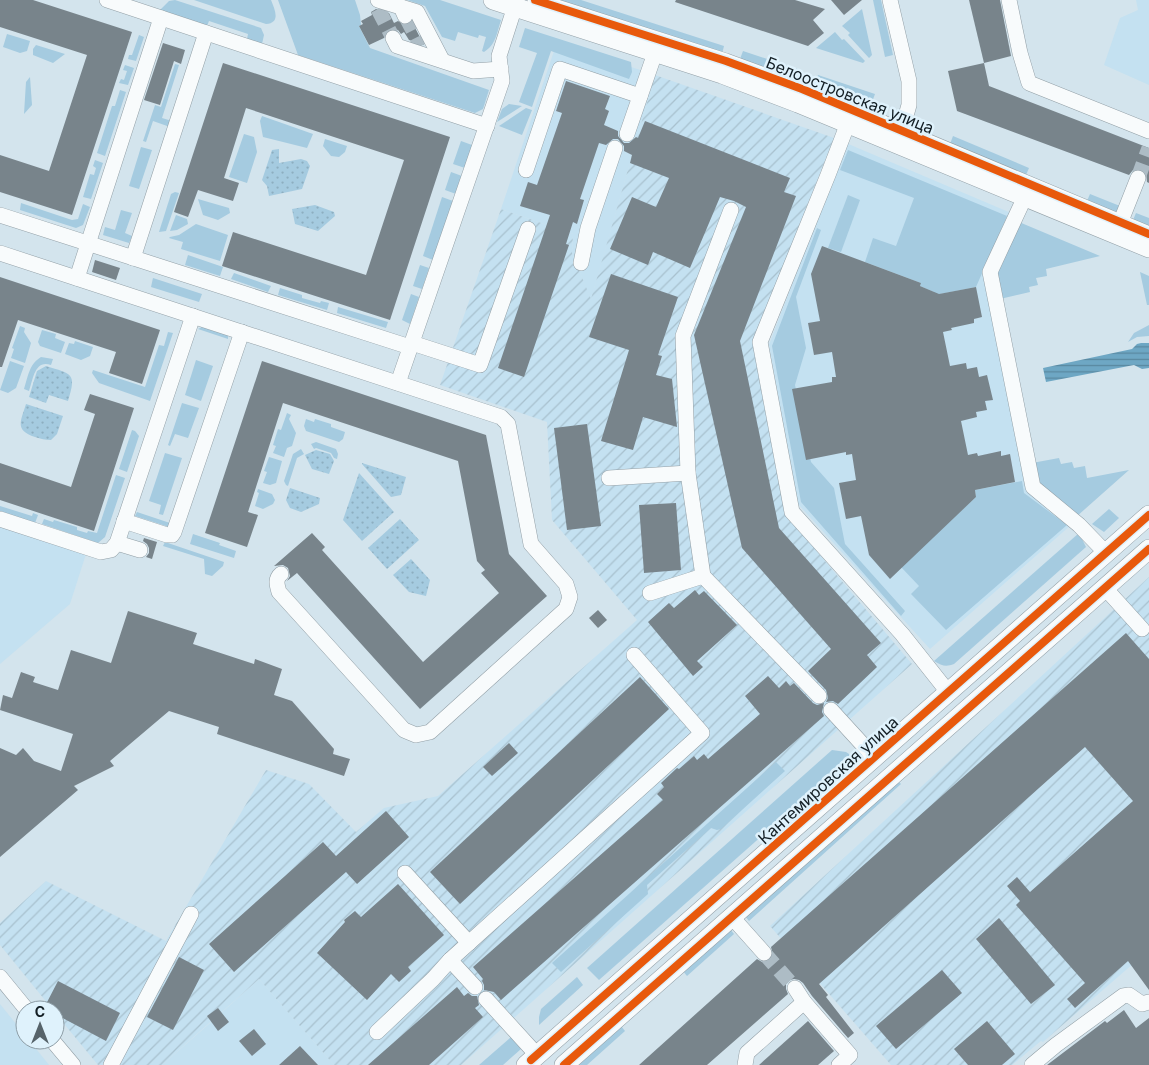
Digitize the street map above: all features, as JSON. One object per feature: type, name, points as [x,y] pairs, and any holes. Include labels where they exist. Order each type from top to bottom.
[{"type":"main road","name":"Белоостровская улица","points":[[493,0],[516,4],[655,53],[722,74],[848,123],[900,138],[1118,229],[1149,248]]},
{"type":"main road","name":"Кантемировская улица","points":[[532,1060],[1149,515]]},
{"type":"main road","points":[[564,1065],[1149,549]]},
{"type":"street","points":[[107,0],[487,126]]},
{"type":"street","name":"Белоостровская улица","points":[[534,0],[726,61],[802,89],[900,138]]},
{"type":"street","points":[[890,0],[909,81],[909,105],[900,138]]},
{"type":"street","points":[[1009,0],[1020,53],[1029,83],[1149,131]]},
{"type":"street","points":[[376,3],[403,12],[417,12],[442,60]]},
{"type":"street","points":[[398,383],[502,81],[499,56],[516,4]]},
{"type":"street","points":[[77,278],[161,18]]},
{"type":"street","points":[[133,258],[206,33]]},
{"type":"street","points":[[393,38],[397,46],[424,51],[442,60],[474,71],[500,69]]},
{"type":"street","points":[[627,134],[655,53]]},
{"type":"street","points":[[526,170],[560,69],[640,96]]},
{"type":"street","points":[[848,123],[760,342],[792,512],[902,634],[948,692]]},
{"type":"street","points":[[581,263],[588,228],[615,148]]},
{"type":"street","points":[[1118,229],[1138,178]]},
{"type":"street","points":[[1027,191],[990,272],[1033,487],[1079,525],[1106,553]]},
{"type":"street","points":[[731,210],[683,336],[688,473],[703,576],[819,696]]},
{"type":"street","points":[[0,215],[480,365],[528,229]]},
{"type":"street","name":"Белоостровская улица","points":[[1118,229],[1149,234]]},
{"type":"street","points":[[0,253],[501,417],[508,424],[530,544],[566,584],[570,596],[566,609],[430,732],[416,735],[404,730],[279,592],[276,583],[278,576],[281,574]]},
{"type":"street","points":[[0,519],[101,552],[111,550],[117,543],[193,316]]},
{"type":"street","points":[[124,521],[167,535],[172,535],[174,532],[242,332]]},
{"type":"street","points":[[609,478],[688,473]]},
{"type":"street","points":[[117,543],[140,550]]},
{"type":"street","points":[[650,594],[703,576]]},
{"type":"street","points":[[1105,588],[1147,633]]},
{"type":"street","points":[[377,1032],[434,979],[450,960],[702,733],[634,655]]},
{"type":"street","points":[[832,710],[874,757]]},
{"type":"street","points":[[405,873],[469,943]]},
{"type":"street","points":[[111,1065],[191,914]]},
{"type":"street","points":[[732,916],[764,953]]},
{"type":"street","points":[[450,960],[475,987]]},
{"type":"street","points":[[0,977],[19,1000]]},
{"type":"street","points":[[795,988],[804,1002],[850,1055],[839,1065]]},
{"type":"street","points":[[1032,1065],[1056,1045],[1124,996],[1129,995],[1142,1004],[1149,1002]]},
{"type":"street","points":[[486,999],[532,1060]]},
{"type":"street","points":[[745,1065],[747,1053],[804,1002]]},
{"type":"street","points":[[60,1050],[73,1065]]},
{"type":"shaded area","points":[[175,0],[261,28],[264,35],[262,44],[247,39],[248,34],[209,21],[207,26],[160,10],[169,1]]},
{"type":"shaded area","points":[[194,0],[271,0],[276,15],[274,21],[266,24]]},
{"type":"shaded area","points":[[278,0],[355,0],[360,15],[361,25],[359,26],[370,48],[489,90],[483,109],[475,113],[298,55]]},
{"type":"shaded area","points":[[407,0],[440,0],[501,20],[496,38],[484,52],[482,51],[486,37],[479,35],[478,38],[458,32],[455,41],[442,37],[425,6]]},
{"type":"shaded area","points":[[551,0],[581,0],[724,46],[722,54]]},
{"type":"shaded area","points":[[873,0],[881,0],[893,55],[885,57]]},
{"type":"shaded area","points":[[1136,0],[1149,0],[1149,85],[1104,65],[1120,18],[1138,10]]},
{"type":"shaded area","points":[[862,9],[872,55],[869,58],[848,35],[850,33],[842,26]]},
{"type":"shaded area","points":[[525,28],[631,62],[632,72],[629,79],[551,51],[532,107],[519,102],[537,53],[519,47]]},
{"type":"shaded area","points":[[835,32],[865,61],[863,63],[816,48]]},
{"type":"shaded area","points":[[7,34],[30,41],[27,51],[20,53],[3,47]]},
{"type":"shaded area","points":[[139,35],[144,37],[136,61],[128,59],[129,55],[132,55]]},
{"type":"shaded area","points":[[557,42],[655,75],[591,300],[572,253],[573,234],[501,209]]},
{"type":"shaded area","points":[[36,45],[65,54],[53,63],[33,55],[33,49]]},
{"type":"shaded area","points":[[743,51],[801,70],[798,78],[740,59]]},
{"type":"shaded area","points":[[175,64],[179,65],[162,118],[172,121],[170,127],[153,121],[146,142],[143,141],[155,105],[161,107]]},
{"type":"shaded area","points":[[125,65],[134,68],[128,85],[119,83],[121,79],[124,80],[127,71],[123,70]]},
{"type":"shaded area","points":[[655,75],[834,138],[753,341],[786,515],[912,664],[461,1065],[334,1065],[259,979],[162,1065],[98,1065],[65,1025],[65,1000],[45,1000],[0,945],[0,923],[46,881],[166,941],[266,770],[309,784],[356,832],[384,808],[438,796],[637,620],[552,520],[547,422],[440,385],[501,209],[573,234],[572,253],[591,299]]},
{"type":"shaded area","points":[[818,75],[875,94],[872,102],[815,83]]},
{"type":"shaded area","points":[[30,77],[32,105],[24,114],[26,82]]},
{"type":"shaded area","points":[[120,90],[126,92],[105,156],[97,153],[112,106],[115,106]]},
{"type":"shaded area","points":[[509,104],[522,106],[497,122],[502,109]]},
{"type":"shaded area","points":[[526,108],[532,110],[522,135],[499,126]]},
{"type":"shaded area","points":[[262,116],[313,134],[307,148],[263,137],[260,121]]},
{"type":"shaded area","points":[[244,134],[254,137],[257,152],[247,183],[229,177]]},
{"type":"shaded area","points":[[953,136],[1029,168],[1026,175],[950,144]]},
{"type":"shaded area","points":[[325,139],[347,146],[345,152],[339,157],[331,156],[323,146]]},
{"type":"shaded area","points":[[461,141],[472,145],[465,168],[453,164]]},
{"type":"shaded area","points":[[846,143],[1011,213],[987,271],[1030,489],[1071,525],[930,649],[798,504],[769,345]]},
{"type":"shaded area","points":[[141,147],[152,150],[139,189],[129,186]]},
{"type":"shaded area","points":[[279,149],[279,163],[301,159],[307,161],[310,166],[302,189],[269,196],[267,186],[262,180],[272,150]]},
{"type":"shaded area","points":[[848,150],[1007,216],[976,287],[935,295],[934,292],[920,286],[921,283],[865,262],[873,238],[896,246],[914,198],[840,170]]},
{"type":"shaded area","points":[[95,160],[103,163],[91,199],[83,197],[90,174],[94,175],[96,168],[93,166]]},
{"type":"shaded area","points":[[451,172],[462,176],[456,194],[445,190]]},
{"type":"shaded area","points":[[179,193],[166,231],[159,232],[171,194]]},
{"type":"shaded area","points":[[1090,194],[1120,206],[1117,213],[1087,201]]},
{"type":"shaded area","points":[[848,195],[860,200],[841,252],[828,248]]},
{"type":"shaded area","points":[[442,197],[453,201],[433,260],[423,256]]},
{"type":"shaded area","points":[[198,199],[229,208],[230,213],[218,220],[203,215]]},
{"type":"shaded area","points":[[21,203],[72,220],[78,219],[83,204],[90,207],[83,225],[76,228],[20,210]]},
{"type":"shaded area","points":[[315,205],[334,212],[335,216],[318,231],[295,224],[292,209]]},
{"type":"shaded area","points":[[121,210],[132,213],[125,233],[132,236],[129,243],[103,235],[105,227],[115,230]]},
{"type":"shaded area","points":[[1136,213],[1149,218],[1149,227],[1133,220]]},
{"type":"shaded area","points":[[176,215],[187,219],[188,224],[177,230],[170,231]]},
{"type":"shaded area","points":[[1019,222],[1100,256],[1046,269],[1047,276],[1036,278],[1038,285],[1029,287],[1030,292],[1000,299],[994,270]]},
{"type":"shaded area","points":[[196,224],[228,235],[220,261],[181,249],[183,242],[169,238],[179,235]]},
{"type":"shaded area","points":[[817,228],[821,230],[796,297],[806,348],[795,385],[811,462],[834,488],[845,544],[905,611],[901,616],[801,502],[772,346]]},
{"type":"shaded area","points":[[188,255],[223,267],[220,276],[185,265]]},
{"type":"shaded area","points":[[420,265],[429,268],[422,289],[413,286]]},
{"type":"shaded area","points":[[1140,272],[1149,276],[1149,305],[1147,305]]},
{"type":"shaded area","points":[[234,273],[271,286],[268,292],[231,279]]},
{"type":"shaded area","points":[[153,278],[202,294],[199,302],[151,287]]},
{"type":"shaded area","points":[[280,288],[302,295],[302,298],[320,303],[321,301],[329,303],[327,310],[278,295]]},
{"type":"shaded area","points":[[411,294],[419,297],[410,324],[402,320]]},
{"type":"shaded area","points":[[338,307],[388,322],[386,328],[337,313]]},
{"type":"shaded area","points":[[1149,325],[1149,336],[1137,337],[1128,342],[1134,333]]},
{"type":"shaded area","points":[[20,326],[25,328],[24,332],[31,343],[25,363],[11,358],[14,349],[12,348]]},
{"type":"shaded area","points":[[202,327],[224,332],[228,339],[198,329]]},
{"type":"shaded area","points":[[42,330],[56,334],[55,338],[65,342],[61,353],[40,346],[38,342]]},
{"type":"shaded area","points":[[168,332],[173,333],[150,401],[99,383],[92,373],[93,370],[145,387],[159,345],[164,346]]},
{"type":"shaded area","points":[[75,341],[93,347],[90,356],[81,360],[65,354],[69,343],[74,344]]},
{"type":"shaded area","points":[[1141,343],[1149,343],[1149,368],[1142,369],[1134,365],[1046,382],[1043,368],[1132,349]]},
{"type":"shaded area","points":[[41,357],[53,359],[51,365],[46,364],[38,367],[29,391],[24,389],[31,367]]},
{"type":"shaded area","points":[[196,360],[213,366],[201,401],[185,395]]},
{"type":"shaded area","points":[[10,361],[24,366],[16,388],[8,393],[0,390]]},
{"type":"shaded area","points":[[46,366],[67,373],[70,376],[72,385],[68,401],[49,395],[46,403],[29,397],[37,371]]},
{"type":"shaded area","points":[[182,403],[199,408],[188,438],[175,434],[170,446],[168,445]]},
{"type":"shaded area","points":[[26,404],[63,416],[57,434],[51,440],[35,437],[24,431],[21,420]]},
{"type":"shaded area","points":[[287,413],[291,415],[289,419],[296,433],[292,446],[287,448],[284,457],[273,453],[276,446],[273,445],[278,429],[281,430]]},
{"type":"shaded area","points":[[306,419],[314,422],[315,419],[331,424],[331,427],[345,432],[343,439],[339,442],[306,431],[304,426]]},
{"type":"shaded area","points":[[132,430],[139,436],[127,472],[119,469]]},
{"type":"shaded area","points":[[316,442],[336,449],[337,459],[331,453],[314,449],[311,444]]},
{"type":"shaded area","points":[[301,449],[304,454],[297,458],[288,486],[284,481],[293,454]]},
{"type":"shaded area","points":[[316,450],[330,454],[334,461],[329,474],[312,469],[305,455]]},
{"type":"shaded area","points":[[165,453],[182,458],[163,515],[159,514],[161,505],[149,501]]},
{"type":"shaded area","points":[[269,457],[282,461],[276,483],[270,485],[263,483],[267,472],[264,471]]},
{"type":"shaded area","points":[[1059,458],[1061,464],[1072,462],[1074,468],[1085,466],[1087,478],[1129,470],[1076,517],[1036,484],[1032,463]]},
{"type":"shaded area","points":[[362,463],[406,477],[401,495],[391,497]]},
{"type":"shaded area","points":[[359,473],[394,512],[362,541],[343,520]]},
{"type":"shaded area","points":[[116,475],[125,478],[105,537],[98,543],[42,524],[44,519],[53,522],[54,520],[77,527],[77,530],[97,533]]},
{"type":"shaded area","points":[[1022,481],[1024,493],[1067,525],[946,630],[911,594],[919,586],[901,567],[976,497],[975,490]]},
{"type":"shaded area","points":[[290,488],[320,498],[319,504],[301,512],[290,508],[286,500]]},
{"type":"shaded area","points":[[258,489],[272,494],[275,500],[273,504],[263,509],[255,506],[259,493],[257,492]]},
{"type":"shaded area","points":[[0,506],[32,516],[33,513],[38,515],[35,523],[0,511]]},
{"type":"shaded area","points":[[1109,509],[1119,518],[1104,532],[1092,524]]},
{"type":"shaded area","points":[[137,512],[173,524],[172,528],[135,516]]},
{"type":"shaded area","points":[[400,519],[419,540],[387,569],[368,548]]},
{"type":"shaded area","points":[[0,527],[86,554],[70,604],[0,664]]},
{"type":"shaded area","points":[[1079,533],[1086,547],[954,664],[944,666],[934,661]]},
{"type":"shaded area","points":[[193,534],[220,543],[219,545],[236,551],[234,558],[190,544]]},
{"type":"shaded area","points":[[165,542],[224,562],[223,566],[212,576],[205,574],[204,559],[163,546]]},
{"type":"shaded area","points":[[411,559],[430,580],[426,596],[409,592],[393,575]]},
{"type":"shaded area","points":[[1149,577],[1149,950],[1043,1042],[1041,1041],[1012,1065],[891,1065],[770,926]]},
{"type":"shaded area","points":[[832,750],[846,752],[852,756],[599,980],[587,968]]},
{"type":"shaded area","points":[[776,762],[785,771],[721,829],[711,828],[647,885],[648,894],[561,972],[552,963]]},
{"type":"shaded area","points":[[897,780],[901,784],[749,921],[745,916]]},
{"type":"shaded area","points":[[730,929],[734,934],[687,976],[683,971]]},
{"type":"shaded area","points":[[577,977],[583,985],[539,1025],[541,1009]]},
{"type":"shaded area","points":[[259,979],[334,1065],[162,1065],[209,1024]]},
{"type":"shaded area","points":[[0,1004],[15,1023],[15,1050],[37,1050],[49,1065],[0,1065]]},
{"type":"shaded area","points":[[621,1026],[625,1031],[587,1065],[577,1065]]},
{"type":"shaded area","points":[[511,1037],[521,1049],[503,1065],[479,1065]]},
{"type":"building","points":[[0,0],[33,0],[132,32],[72,215],[0,192],[0,155],[49,171],[87,55],[0,27]]},
{"type":"building","points":[[676,0],[795,0],[825,9],[813,20],[824,33],[808,46],[675,2]]},
{"type":"building","points":[[831,0],[862,0],[844,15]]},
{"type":"building","points":[[969,0],[1000,0],[1011,56],[984,63]]},
{"type":"building","points":[[376,9],[389,13],[394,23],[398,21],[404,25],[412,22],[424,45],[409,40],[404,32],[401,34],[398,30],[393,29],[386,32],[384,38],[369,45],[359,26],[363,24],[361,21],[372,15],[371,12]]},
{"type":"building","points":[[163,43],[185,50],[181,64],[174,61],[160,105],[144,100]]},
{"type":"building","points":[[223,63],[450,137],[390,320],[222,266],[233,232],[366,275],[404,160],[246,108],[224,178],[239,183],[233,201],[198,190],[188,217],[174,212]]},
{"type":"building","points":[[984,63],[989,86],[1149,148],[1149,183],[1147,182],[1146,173],[1141,169],[1133,170],[1129,175],[957,111],[948,71]]},
{"type":"building","points":[[566,81],[610,96],[605,109],[609,111],[604,125],[618,131],[618,136],[624,143],[629,143],[636,137],[638,138],[645,121],[790,178],[784,192],[796,196],[740,341],[779,528],[881,643],[867,655],[877,667],[838,704],[833,701],[826,702],[828,698],[826,690],[808,671],[831,649],[742,548],[694,335],[746,207],[720,197],[690,268],[653,252],[648,265],[610,249],[632,197],[656,207],[669,178],[630,163],[632,155],[624,151],[624,146],[618,139],[613,139],[606,145],[599,143],[580,199],[584,200],[577,224],[573,222],[566,244],[569,245],[524,377],[498,368],[550,215],[520,206],[528,182],[537,185],[562,113],[556,111]]},
{"type":"building","points":[[822,246],[921,283],[920,286],[939,294],[976,287],[982,317],[974,319],[974,323],[951,328],[952,330],[943,332],[950,366],[966,363],[967,369],[977,367],[979,377],[987,375],[993,400],[985,401],[987,410],[976,412],[977,417],[961,421],[968,455],[977,453],[978,456],[1001,451],[1001,456],[1010,454],[1015,482],[975,490],[976,497],[890,579],[869,555],[861,516],[846,519],[839,483],[856,480],[852,454],[846,455],[846,452],[806,460],[792,389],[832,382],[832,377],[836,377],[832,352],[814,355],[808,323],[820,321],[811,274]]},
{"type":"building","points":[[95,260],[120,268],[116,280],[92,272]]},
{"type":"building","points":[[611,274],[678,297],[658,355],[662,356],[656,375],[672,379],[677,427],[643,417],[633,450],[601,441],[629,350],[589,337]]},
{"type":"building","points":[[0,277],[160,330],[142,384],[109,373],[116,352],[18,320],[2,367],[0,367]]},
{"type":"building","points":[[262,361],[486,435],[509,554],[547,596],[420,709],[297,573],[287,581],[290,576],[288,568],[283,565],[274,566],[312,533],[325,547],[322,550],[423,662],[499,593],[481,573],[485,570],[477,561],[458,461],[283,403],[248,512],[258,515],[247,547],[205,533]]},
{"type":"building","points":[[90,394],[134,408],[94,531],[0,500],[0,463],[71,487],[95,414],[84,410]]},
{"type":"building","points":[[587,424],[601,526],[567,530],[554,428]]},
{"type":"building","points":[[676,503],[681,570],[644,573],[639,505]]},
{"type":"building","points":[[144,538],[157,542],[152,559],[146,557],[149,553],[149,548],[143,541]]},
{"type":"building","points":[[695,590],[699,595],[704,591],[737,625],[697,661],[703,667],[693,676],[648,622],[669,603],[674,608]]},
{"type":"building","points":[[598,610],[607,620],[598,628],[589,618]]},
{"type":"building","points":[[128,611],[197,633],[193,644],[254,664],[255,659],[282,669],[274,695],[292,701],[334,749],[333,754],[350,759],[344,776],[217,734],[219,727],[169,711],[110,761],[114,766],[74,786],[78,790],[0,857],[0,748],[16,755],[23,748],[34,761],[61,771],[73,734],[0,710],[3,695],[12,698],[21,672],[35,677],[33,682],[58,690],[71,650],[111,663]]},
{"type":"building","points":[[1126,633],[1149,659],[1149,990],[1128,961],[1075,1008],[1067,999],[1085,983],[1016,905],[1020,901],[1007,886],[1017,877],[1030,892],[1133,801],[1085,747],[819,984],[828,995],[826,997],[854,1033],[848,1038],[803,983],[794,979],[786,984],[788,994],[707,1065],[639,1065],[757,959],[762,962],[770,960],[773,955],[771,947]]},
{"type":"building","points":[[768,676],[779,688],[786,681],[790,686],[794,683],[813,703],[817,705],[824,703],[822,712],[824,716],[501,1000],[494,992],[484,990],[483,979],[473,967],[663,800],[657,794],[664,787],[661,783],[677,768],[679,769],[694,756],[697,760],[704,754],[708,759],[760,714],[745,696]]},
{"type":"building","points":[[640,677],[669,709],[460,904],[430,872]]},
{"type":"building","points":[[509,743],[518,753],[492,776],[483,767]]},
{"type":"building","points":[[386,811],[409,837],[357,884],[346,872],[234,972],[209,944],[323,842],[336,856]]},
{"type":"building","points":[[398,884],[444,935],[408,967],[411,971],[399,982],[391,974],[367,1000],[317,953],[345,922],[344,920],[355,911],[361,917]]},
{"type":"building","points":[[999,918],[1055,985],[1031,1004],[976,939]]},
{"type":"building","points":[[179,957],[204,970],[173,1030],[147,1017]]},
{"type":"building","points":[[942,970],[962,993],[896,1049],[876,1026]]},
{"type":"building","points":[[58,981],[120,1013],[106,1041],[65,1019],[65,1000],[48,1000]]},
{"type":"building","points":[[457,987],[464,996],[468,993],[472,996],[477,996],[479,1005],[475,1008],[483,1017],[429,1065],[368,1065]]},
{"type":"building","points":[[218,1008],[229,1022],[218,1031],[207,1016]]},
{"type":"building","points":[[1124,1010],[1136,1028],[1149,1018],[1149,1065],[1047,1065],[1105,1021],[1107,1023]]},
{"type":"building","points":[[808,1021],[834,1051],[818,1065],[759,1065]]},
{"type":"building","points":[[987,1021],[1015,1054],[1002,1065],[968,1065],[954,1049]]},
{"type":"building","points":[[254,1029],[266,1044],[252,1056],[239,1041]]},
{"type":"building","points":[[300,1046],[318,1065],[279,1065]]},
{"type":"tunnel","points":[[378,9],[393,38]]},
{"type":"tunnel","points":[[406,17],[421,46]]},
{"type":"tunnel","points":[[1138,178],[1149,148]]},
{"type":"tunnel","points":[[764,953],[795,988]]},
{"type":"cycle path","points":[[535,0],[726,61],[802,89],[1149,234]]},
{"type":"cycle path","points":[[531,1060],[1149,515]]},
{"type":"cycle path","points":[[564,1065],[1149,549]]}]
